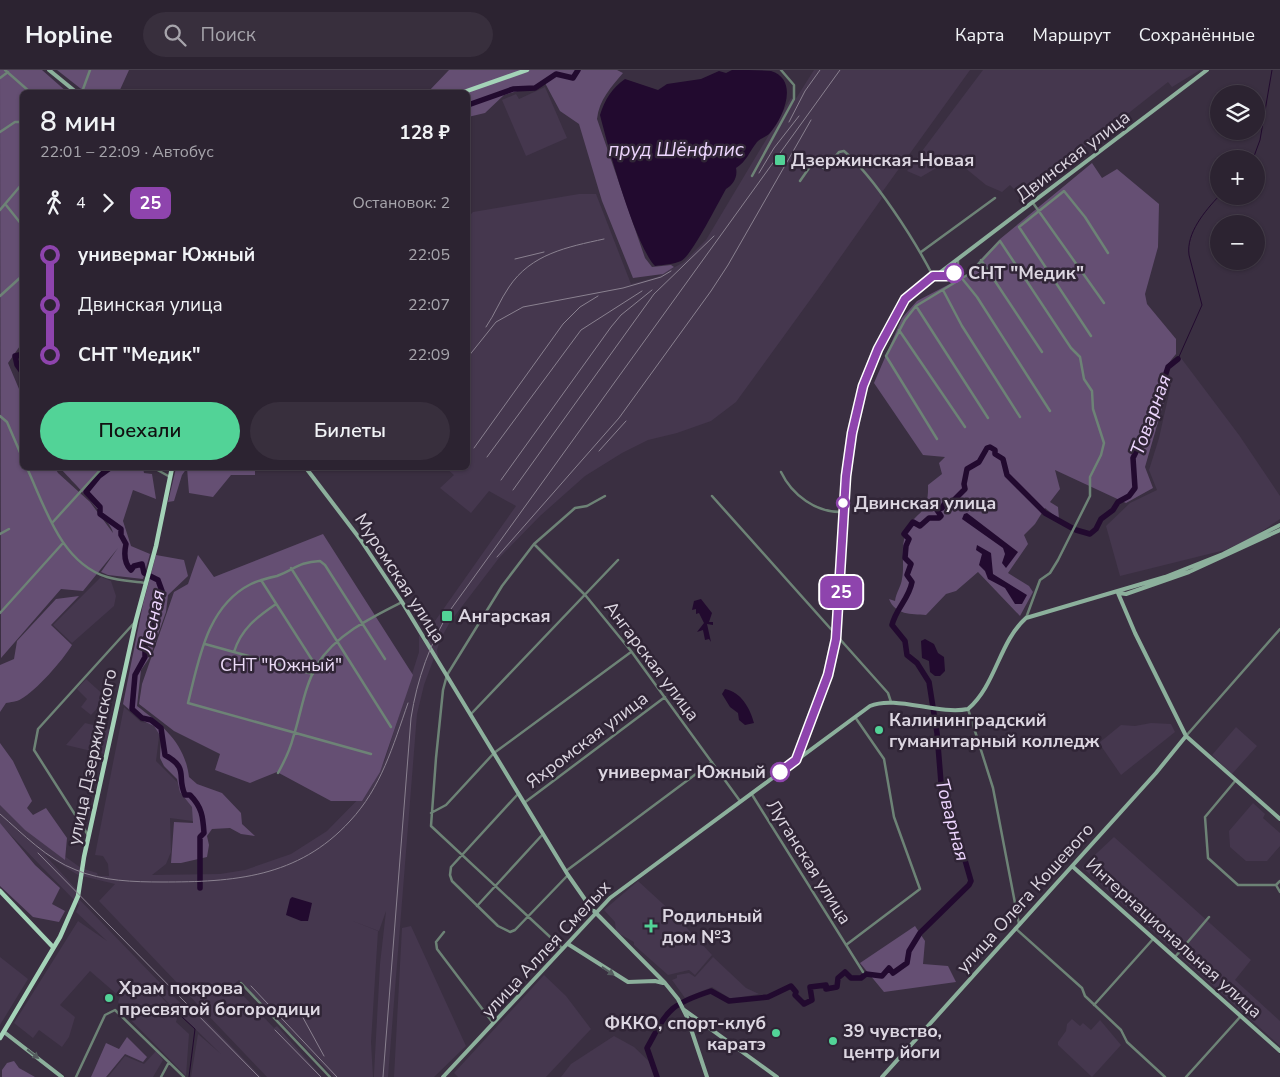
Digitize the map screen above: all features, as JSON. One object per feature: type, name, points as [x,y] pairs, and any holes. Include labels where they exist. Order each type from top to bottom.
[{"type":"main road","points":[[49,70],[74,90]]},
{"type":"main road","points":[[470,90],[527,70]]},
{"type":"main road","name":"Двинская улица","points":[[796,760],[828,675],[837,635],[843,512],[852,433],[863,386],[878,349],[905,299],[1207,70]]},
{"type":"main road","name":"улица Дзержинского","points":[[0,1038],[54,947],[78,896],[89,836],[136,620],[148,577],[172,470]]},
{"type":"main road","name":"Муромская улица","points":[[308,470],[368,550],[519,793]]},
{"type":"main road","points":[[968,709],[982,694],[1016,629],[1026,618],[1118,593],[1209,560],[1280,526]]},
{"type":"main road","points":[[1118,593],[1126,594],[1189,572],[1280,530]]},
{"type":"main road","points":[[1118,593],[1135,633],[1186,736],[1280,819]]},
{"type":"main road","name":"улица Аллея Смелых","points":[[443,1077],[596,912],[618,891],[855,716],[877,703],[891,702],[933,708],[968,709]]},
{"type":"main road","name":"улица Олега Кошевого","points":[[882,1077],[1186,736]]},
{"type":"main road","points":[[519,793],[567,873],[591,908],[665,983],[678,999],[689,1023],[707,1077]]},
{"type":"main road","name":"Интернациональная улица","points":[[1072,866],[1280,1051]]},
{"type":"main road","points":[[0,891],[54,947]]},
{"type":"main road","points":[[568,944],[628,982],[655,981],[665,983]]},
{"type":"main road","points":[[655,981],[656,975]]},
{"type":"main road","points":[[683,1008],[777,1077]]},
{"type":"main road","points":[[689,1023],[698,1018]]},
{"type":"main road","points":[[4,1032],[62,1077]]},
{"type":"street","points":[[83,90],[90,70]]},
{"type":"street","points":[[752,176],[794,99],[794,85],[781,70]]},
{"type":"street","points":[[0,78],[7,71],[28,90]]},
{"type":"street","points":[[0,132],[15,122],[20,122]]},
{"type":"street","points":[[800,181],[814,161],[825,169],[839,152],[844,151],[856,162],[921,252],[933,276],[947,276],[956,271],[959,266],[958,259]]},
{"type":"street","points":[[0,210],[20,187]]},
{"type":"street","points":[[1091,336],[1019,228],[1020,225],[1062,191],[1066,192],[1108,253]]},
{"type":"street","points":[[921,252],[995,198]]},
{"type":"street","points":[[1033,203],[1104,303]]},
{"type":"street","points":[[6,205],[20,222]]},
{"type":"street","points":[[937,439],[886,356],[899,330],[916,306],[962,280],[999,241],[1071,348],[1080,357],[1084,379],[1092,391],[1093,408],[1104,444],[1101,455],[1090,477],[1090,496],[1058,560],[1050,573],[1040,580],[1026,618]]},
{"type":"street","points":[[981,260],[1042,352]]},
{"type":"street","points":[[956,271],[976,297],[1050,411]]},
{"type":"street","points":[[0,296],[20,278]]},
{"type":"street","points":[[943,290],[962,326],[1020,417]]},
{"type":"street","points":[[916,306],[988,418]]},
{"type":"street","points":[[899,330],[965,427]]},
{"type":"street","points":[[0,416],[7,422],[20,452]]},
{"type":"street","points":[[28,470],[52,523],[63,543],[73,554],[108,578],[146,583]]},
{"type":"street","points":[[52,523],[100,470]]},
{"type":"street","points":[[158,470],[170,477]]},
{"type":"street","points":[[781,472],[786,483],[814,506],[831,512],[843,512]]},
{"type":"street","points":[[563,949],[431,826],[443,690],[447,675],[502,586],[534,544],[575,508],[587,506],[605,496]]},
{"type":"street","points":[[712,496],[888,693],[891,702]]},
{"type":"street","points":[[0,534],[9,529]]},
{"type":"street","points":[[0,613],[63,543]]},
{"type":"street","name":"Ангарская улица","points":[[534,544],[586,596],[632,652],[740,801]]},
{"type":"street","points":[[470,714],[586,596],[618,560]]},
{"type":"street","points":[[371,754],[188,703],[210,626],[226,604],[240,591],[306,561],[323,563],[385,659]]},
{"type":"street","points":[[291,568],[392,727]]},
{"type":"street","points":[[261,580],[316,666]]},
{"type":"street","points":[[278,773],[295,733],[316,666],[337,642],[363,623],[402,602]]},
{"type":"street","points":[[234,652],[239,639],[248,626],[259,615],[276,604]]},
{"type":"street","points":[[89,836],[34,750],[34,740],[38,729],[136,620]]},
{"type":"street","points":[[1186,736],[1280,629]]},
{"type":"street","points":[[205,644],[313,674]]},
{"type":"street","points":[[432,814],[446,805],[494,752],[632,652]]},
{"type":"street","name":"Яхромская улица","points":[[524,803],[665,697]]},
{"type":"street","points":[[968,709],[993,788],[1020,924]]},
{"type":"street","name":"Луганская улица","points":[[846,944],[920,889],[894,818],[884,758],[855,716]]},
{"type":"street","points":[[519,793],[461,854],[452,867],[450,875],[452,881],[498,926],[510,932],[516,930],[567,873],[712,762]]},
{"type":"street","points":[[1236,780],[1205,817],[1208,858],[1238,885],[1276,885],[1280,881]]},
{"type":"street","name":"Луганская улица","points":[[751,793],[862,972]]},
{"type":"street","points":[[477,906],[543,834]]},
{"type":"street","points":[[1276,885],[1280,892]]},
{"type":"street","points":[[1175,957],[1209,917]]},
{"type":"street","points":[[1016,928],[1082,988],[1085,996],[1122,1030],[1127,1042],[1165,1077]]},
{"type":"street","points":[[444,932],[436,942],[437,949],[494,1024]]},
{"type":"street","points":[[1094,1005],[1154,938]]},
{"type":"street","points":[[241,983],[330,1077]]},
{"type":"street","points":[[76,1077],[105,1015],[115,1010],[184,1077]]},
{"type":"street","points":[[1186,1077],[1241,1016]]},
{"type":"street","points":[[161,1077],[169,1062]]},
{"type":"shaded area","points":[[814,70],[970,70],[880,195],[882,198],[818,289],[736,402],[711,421],[677,433],[648,440],[622,453],[585,476],[540,516],[499,558],[450,622],[440,640],[437,650],[438,656],[436,657],[423,638],[516,506],[489,491],[471,513],[440,488],[454,475],[448,470],[470,470],[470,215],[473,212],[579,194],[596,194],[631,284],[657,277],[684,262],[706,240],[791,98],[795,100]]},
{"type":"shaded area","points":[[983,70],[1200,70],[1172,87],[1168,82],[1022,197],[1010,185],[1002,192],[986,185],[953,158],[921,177],[907,171]]},
{"type":"shaded area","points":[[545,87],[567,138],[526,156],[502,100],[516,94],[519,99]]},
{"type":"shaded area","points":[[1181,358],[1239,435],[1280,496],[1280,519],[1252,538],[1225,550],[1120,576],[1106,526],[1130,503],[1157,490],[1149,470],[1159,438],[1170,389],[1169,369]]},
{"type":"shaded area","points":[[101,577],[111,581],[116,596],[114,606],[72,643],[53,625]]},
{"type":"shaded area","points":[[419,635],[434,658],[424,685],[417,714],[388,1077],[374,1077],[380,964],[386,911],[379,931],[350,920],[378,931],[371,1042],[373,1077],[334,1077],[239,980],[233,985],[274,1028],[277,1026],[322,1077],[267,1077],[99,901],[115,884],[78,875],[44,854],[78,891],[76,896],[166,989],[195,1017],[200,1014],[261,1077],[191,1077],[198,1034],[221,1054],[153,988],[178,1015],[176,1022],[189,1034],[186,1076],[122,1011],[124,1009],[118,1002],[120,997],[90,971],[60,1005],[75,1017],[69,1037],[62,1047],[39,1030],[33,1038],[14,1023],[78,921],[107,941],[76,912],[79,905],[0,824],[0,800],[27,829],[81,868],[97,873],[98,876],[109,876],[108,864],[103,856],[95,855],[124,707],[141,722],[154,724],[160,729],[156,761],[196,801],[200,822],[170,818],[171,852],[166,864],[152,875],[220,874],[245,870],[291,854],[327,831],[372,785],[385,760],[419,652]]},
{"type":"shaded area","points":[[86,679],[107,698],[91,715],[81,707],[87,699],[77,689]]},
{"type":"shaded area","points":[[85,723],[110,729],[104,754],[66,745]]},
{"type":"shaded area","points":[[1151,723],[1171,724],[1175,732],[1121,775],[1099,743],[1121,725],[1135,726]]},
{"type":"shaded area","points":[[1236,727],[1257,746],[1232,774],[1212,755]]},
{"type":"shaded area","points":[[1253,803],[1265,814],[1263,818],[1280,833],[1280,846],[1267,861],[1246,861],[1230,847],[1229,831]]},
{"type":"shaded area","points":[[1114,837],[1251,960],[1235,980],[1280,1021],[1280,1046],[1082,867]]},
{"type":"shaded area","name":"Родильный дом №3","points":[[638,881],[674,914],[712,955],[695,975],[689,970],[668,975],[634,945],[634,942],[616,932],[615,922],[604,910]]},
{"type":"shaded area","points":[[411,926],[466,1046],[434,1077],[394,1077],[402,928]]},
{"type":"shaded area","points":[[0,957],[28,979],[0,1025]]},
{"type":"shaded area","points":[[713,957],[746,988],[759,994],[731,999],[712,987],[685,998],[672,980],[677,978],[677,975],[689,973],[695,977]]},
{"type":"shaded area","points":[[544,975],[566,996],[591,1029],[546,1077],[458,1077],[454,1073]]},
{"type":"shaded area","points":[[1072,1019],[1080,1026],[1083,1023],[1091,1030],[1100,1020],[1121,1045],[1092,1077],[1058,1045],[1066,1031],[1067,1024]]},
{"type":"shaded area","points":[[614,1036],[634,1047],[654,1066],[655,1077],[561,1077],[571,1064]]},
{"type":"shaded area","points":[[156,1051],[163,1060],[153,1077],[108,1077],[125,1056],[144,1064]]},
{"type":"green space","points":[[0,70],[42,70],[65,90],[20,90],[20,346],[8,363],[20,391],[20,470],[56,470],[90,502],[113,533],[111,527],[98,510],[62,470],[143,470],[144,473],[152,474],[156,499],[133,490],[123,521],[131,546],[150,554],[143,579],[108,575],[101,572],[118,548],[83,591],[61,589],[1,658]]},
{"type":"green space","points":[[57,70],[129,70],[120,90],[82,90]]},
{"type":"green space","points":[[449,70],[617,70],[623,73],[603,100],[597,119],[645,258],[652,267],[671,265],[674,267],[663,274],[633,278],[602,201],[579,124],[560,111],[545,83],[504,95],[485,113],[470,117],[470,90],[430,90]]},
{"type":"green space","points":[[1092,163],[1102,178],[1117,169],[1159,204],[1158,247],[1145,294],[1147,304],[1176,339],[1176,354],[1167,365],[1167,391],[1145,467],[1153,488],[1126,503],[1055,470],[1060,489],[1050,502],[1058,507],[1059,519],[1045,508],[1035,524],[1024,535],[1028,544],[1008,573],[1029,586],[1033,592],[1020,616],[978,572],[956,591],[946,594],[926,615],[909,614],[899,611],[889,599],[895,601],[901,582],[904,539],[913,520],[924,509],[928,496],[928,485],[942,474],[939,463],[945,457],[923,455],[874,383],[902,318],[917,301],[965,276],[1000,239]]},
{"type":"green space","points":[[176,470],[186,470],[182,475],[174,501],[168,502]]},
{"type":"green space","points":[[187,470],[255,470],[255,475],[231,475],[213,497],[189,493]]},
{"type":"green space","name":"СНТ \"Южный\"","points":[[323,534],[413,675],[380,772],[362,801],[331,801],[277,772],[250,783],[215,770],[220,754],[174,731],[139,704],[142,684],[174,592],[188,584],[198,555],[214,577]]},
{"type":"green space","points":[[156,555],[184,560],[188,576],[168,595],[166,612],[150,657],[141,670],[137,706],[171,736],[183,754],[189,777],[197,784],[222,793],[241,813],[242,824],[255,836],[241,834],[230,828],[212,829],[207,836],[209,845],[207,857],[181,863],[171,863],[174,822],[193,823],[192,807],[180,792],[177,779],[164,766],[160,758],[161,737],[154,726],[141,720],[123,704],[143,604]]},
{"type":"green space","points":[[79,596],[51,625],[72,645],[68,651],[49,675],[34,689],[19,700],[6,703],[0,712],[0,665],[14,659],[17,641],[56,599]]},
{"type":"green space","points":[[0,743],[13,761],[32,801],[27,808],[33,815],[46,808],[67,838],[65,860],[25,830],[0,805]]},
{"type":"green space","points":[[0,823],[35,865],[60,888],[52,904],[65,911],[59,922],[33,917],[0,886]]},
{"type":"green space","points":[[915,926],[925,941],[923,964],[948,966],[956,982],[884,992],[860,963]]},
{"type":"green space","points":[[127,1037],[147,1057],[143,1062],[125,1054],[106,1077],[91,1077],[106,1043],[119,1049]]},
{"type":"green space","points":[[14,1061],[19,1068],[35,1077],[2,1077],[2,1070],[7,1063]]},
{"type":"water","name":"пруд Шёнфлис","points":[[732,70],[771,71],[780,76],[785,82],[787,91],[784,109],[770,133],[757,142],[736,168],[734,180],[726,189],[698,240],[686,257],[678,262],[655,266],[639,238],[623,195],[600,115],[602,109],[613,90],[625,79],[658,90],[667,84],[701,79],[719,71],[726,73]]},
{"type":"water","points":[[967,513],[1018,552],[1006,568],[1002,563],[1005,554],[1003,548],[962,519],[964,514]]},
{"type":"water","points":[[977,545],[991,553],[993,574],[1027,595],[1022,604],[1015,604],[1005,588],[988,579],[985,571],[979,565],[982,554],[976,550]]},
{"type":"water","points":[[701,599],[712,613],[709,622],[713,622],[713,625],[707,624],[711,642],[709,639],[705,640],[703,630],[697,632],[704,623],[699,613],[696,614],[696,609],[692,610],[694,601]]},
{"type":"water","points":[[925,639],[934,644],[938,653],[944,657],[945,671],[940,676],[935,676],[930,672],[929,661],[922,658],[921,641]]},
{"type":"water","points":[[725,689],[736,693],[740,697],[750,712],[754,723],[745,725],[739,720],[738,713],[730,707],[722,694]]},
{"type":"water","points":[[292,897],[312,903],[308,921],[301,921],[286,915]]},
{"type":"waterway","name":"Лесная","points":[[470,104],[513,89],[535,88],[556,74],[573,78],[578,70]]},
{"type":"waterway","points":[[1256,150],[1260,140],[1272,70]]},
{"type":"waterway","points":[[1178,359],[1202,305],[1189,255],[1190,239],[1193,231],[1211,205]]},
{"type":"waterway","name":"Лесная","points":[[20,356],[15,356],[20,369]]},
{"type":"waterway","name":"Товарная","points":[[1076,530],[1090,534],[1096,529],[1101,519],[1113,510],[1118,502],[1129,496],[1135,488],[1133,458],[1150,423],[1168,367],[1178,359]]},
{"type":"waterway","name":"Товарная","points":[[657,1077],[647,1048],[665,1017],[677,1005],[711,991],[729,1001],[768,997],[791,986],[796,992],[795,995],[804,1004],[812,1000],[810,987],[826,985],[826,989],[837,987],[838,978],[845,972],[851,978],[861,978],[866,974],[882,976],[889,968],[893,973],[907,963],[909,951],[920,933],[969,885],[971,881],[954,822],[942,795],[937,733],[929,682],[917,663],[907,655],[905,641],[892,625],[912,582],[907,575],[911,564],[905,558],[909,539],[904,534],[913,522],[920,526],[929,518],[939,518],[941,516],[937,510],[942,508],[945,503],[951,503],[965,489],[967,469],[979,462],[987,448],[990,447],[995,450],[995,454],[1003,459],[1007,475],[1045,513],[1072,528]]},
{"type":"waterway","name":"Лесная","points":[[107,470],[99,476],[86,492],[100,507],[100,514],[121,529],[121,535],[126,544],[125,558],[131,570],[134,566],[142,564],[144,573],[158,580],[162,591],[152,611],[157,618],[145,639],[145,657],[135,675],[132,709],[142,718],[151,720],[161,728],[165,755],[177,764],[180,769],[185,795],[190,795],[201,812],[204,833],[200,837],[200,888]]},
{"type":"waterway","name":"Лесная","points":[[189,1077],[195,1029],[182,1017],[193,1005]]},
{"type":"railway","points":[[789,122],[805,91],[820,70]]},
{"type":"railway","points":[[383,1077],[411,718],[417,689],[431,648],[451,609],[840,70]]},
{"type":"railway","points":[[759,173],[774,148],[799,116]]},
{"type":"railway","points":[[497,557],[619,418],[711,291],[728,265],[811,120]]},
{"type":"railway","points":[[513,490],[654,294],[714,236]]},
{"type":"railway","points":[[486,327],[509,287],[528,267],[539,259],[563,249],[604,239]]},
{"type":"railway","points":[[515,259],[544,252]]},
{"type":"railway","points":[[470,354],[496,322],[523,307],[623,288],[661,277],[671,271]]},
{"type":"railway","points":[[501,480],[611,327],[621,315],[652,290]]},
{"type":"railway","points":[[487,457],[581,330],[642,291]]},
{"type":"railway","points":[[474,448],[563,324],[580,307],[598,296]]},
{"type":"railway","points":[[599,451],[626,421]]},
{"type":"railway","points":[[0,814],[55,859],[76,870],[96,877],[129,881],[188,882],[239,878],[263,873],[309,855],[330,840],[350,821],[370,795],[385,766],[408,703]]},
{"type":"railway","points":[[38,853],[259,1077]]},
{"type":"railway","points":[[251,986],[337,1077]]},
{"type":"railway","points":[[301,1014],[324,1056]]},
{"type":"railway","points":[[275,1030],[321,1077]]},
{"type":"bus line","name":"25","points":[[780,772],[796,760],[828,675],[836,639],[846,476],[852,433],[863,386],[878,349],[905,299],[933,276],[947,276],[954,273]]},
{"type":"place","name":"Дзержинская-Новая","points":[[780,160]]},
{"type":"place","name":"СНТ \"Медик\"","points":[[954,273]]},
{"type":"place","name":"Двинская улица","points":[[843,503]]},
{"type":"place","name":"Ангарская","points":[[447,616]]},
{"type":"place","name":"Калининградский гуманитарный колледж","points":[[879,730]]},
{"type":"place","name":"универмаг Южный","points":[[780,772]]},
{"type":"place","name":"Родильный дом №3","points":[[651,926]]},
{"type":"place","name":"Храм покрова пресвятой богородици","points":[[109,998]]},
{"type":"place","name":"ФККО, спорт-клуб каратэ","points":[[776,1033]]},
{"type":"place","name":"39 чувство, центр йоги","points":[[833,1041]]}]
